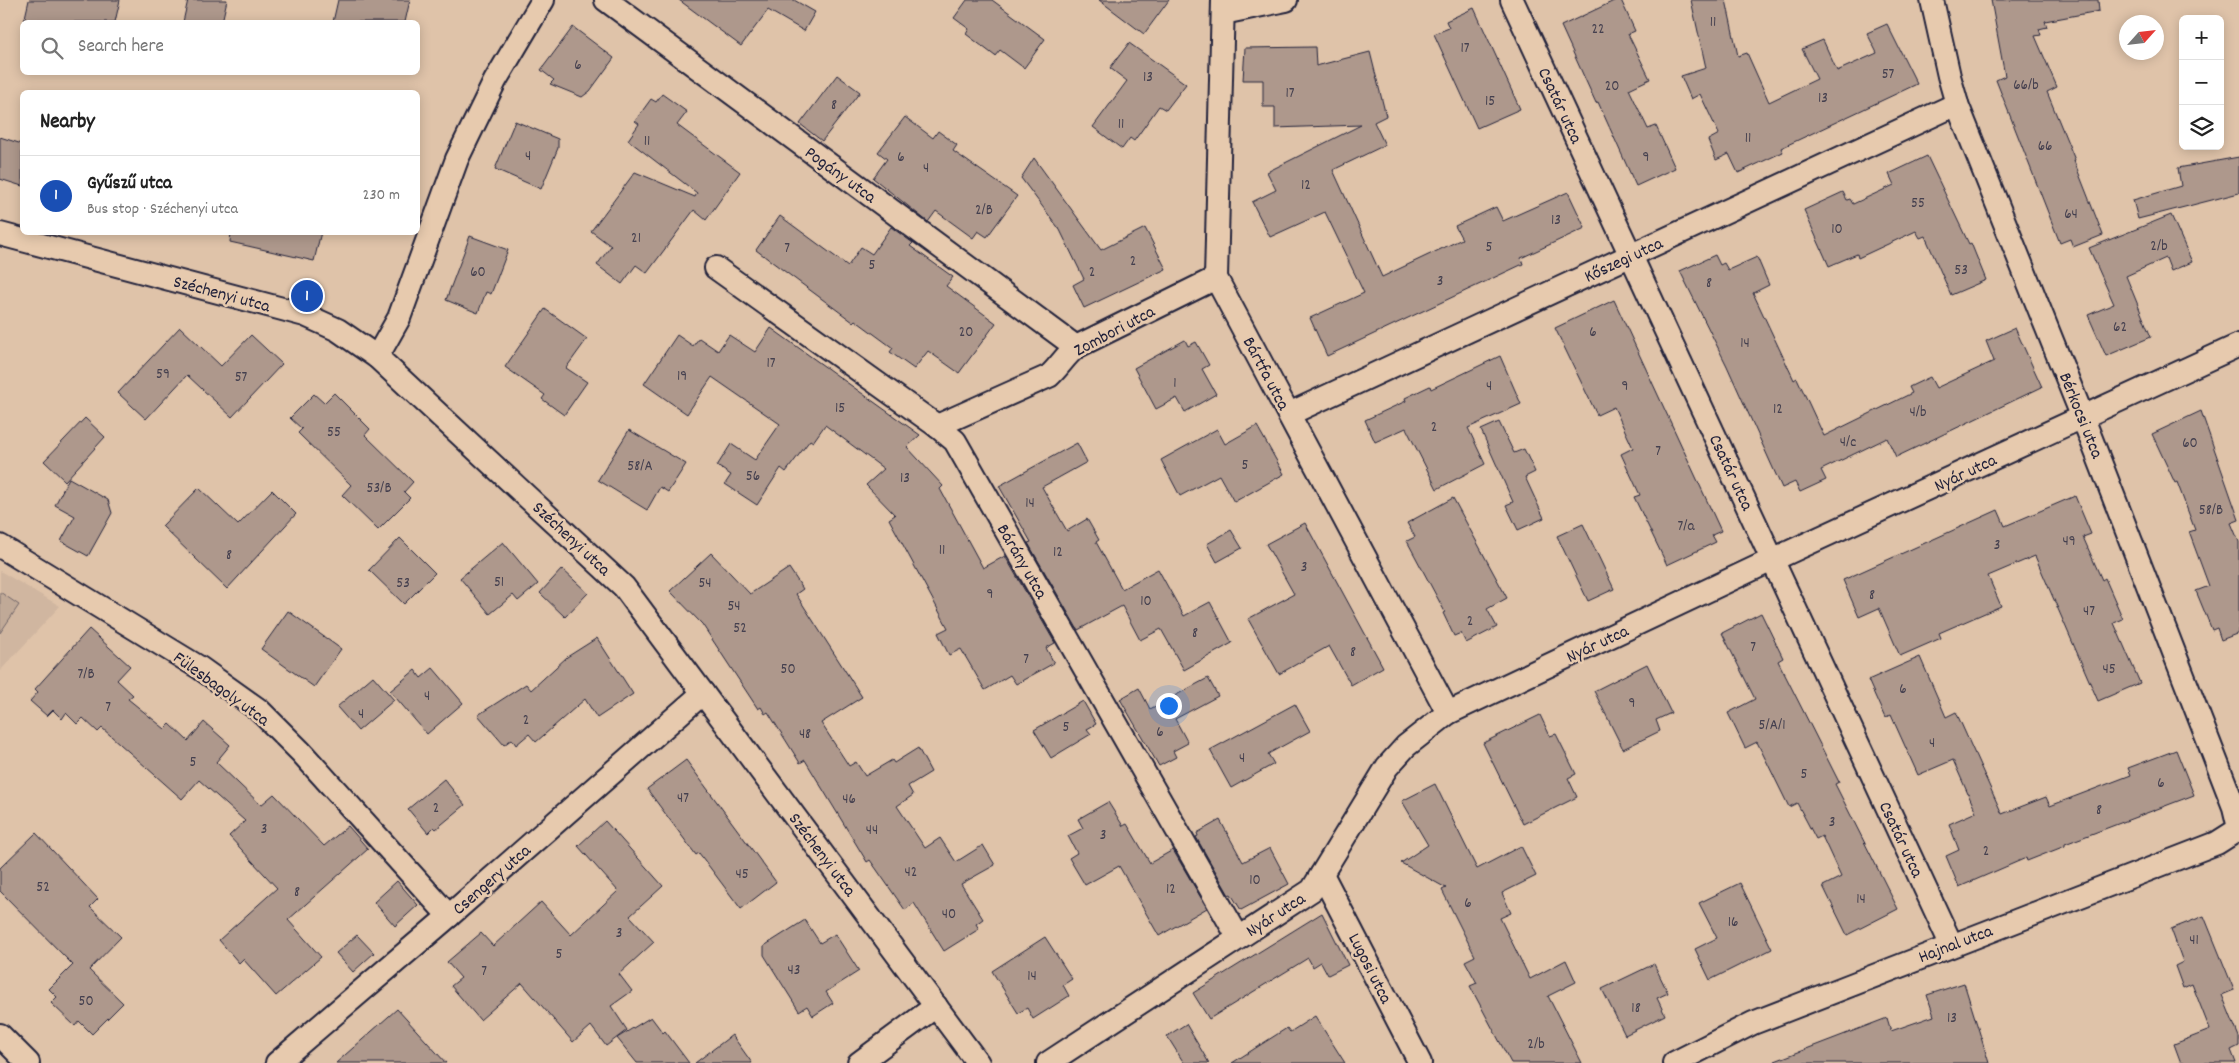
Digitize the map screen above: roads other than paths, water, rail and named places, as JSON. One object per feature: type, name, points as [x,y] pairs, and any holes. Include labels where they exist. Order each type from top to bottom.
[{"type":"street","points":[[377,357],[399,318],[457,159],[494,81],[543,0]]},
{"type":"street","name":"Pogány utca","points":[[606,0],[1076,348]]},
{"type":"street","points":[[1223,6],[1286,0]]},
{"type":"street","name":"Csatár utca","points":[[1512,0],[1951,944]]},
{"type":"street","name":"Bérkocsi utca","points":[[1932,0],[1957,104],[2083,418],[2234,807],[2239,829]]},
{"type":"street","name":"Bártfa utca","points":[[1223,6],[1216,278],[1448,713]]},
{"type":"street","name":"Kőszegi utca","points":[[1289,414],[1957,104]]},
{"type":"street","name":"Széchenyi utca","points":[[0,234],[305,315],[338,330],[377,357],[624,587],[978,1063]]},
{"type":"street","name":"Bárány utca","points":[[716,268],[937,426],[955,442],[1238,937]]},
{"type":"street","name":"Zombori utca","points":[[937,426],[1049,376],[1059,368],[1066,356],[1076,348],[1216,278]]},
{"type":"street","name":"Nyár utca","points":[[1048,1063],[1312,890],[1387,767],[1406,746],[1448,713],[1772,560],[2239,345]]},
{"type":"street","name":"Fülesbagoly utca","points":[[0,546],[200,668],[259,710],[301,752],[449,916]]},
{"type":"street","name":"Csengery utca","points":[[276,1063],[449,916],[703,693]]},
{"type":"street","name":"Hajnal utca","points":[[1674,1063],[1753,1023],[1951,944],[2217,842],[2239,829]]},
{"type":"street","name":"Lugosi utca","points":[[1322,874],[1420,1063]]},
{"type":"street","points":[[859,1063],[936,1006]]},
{"type":"street","points":[[0,1035],[28,1063]]},
{"type":"place","name":"Gyűszű utca","points":[[307,296]]}]
